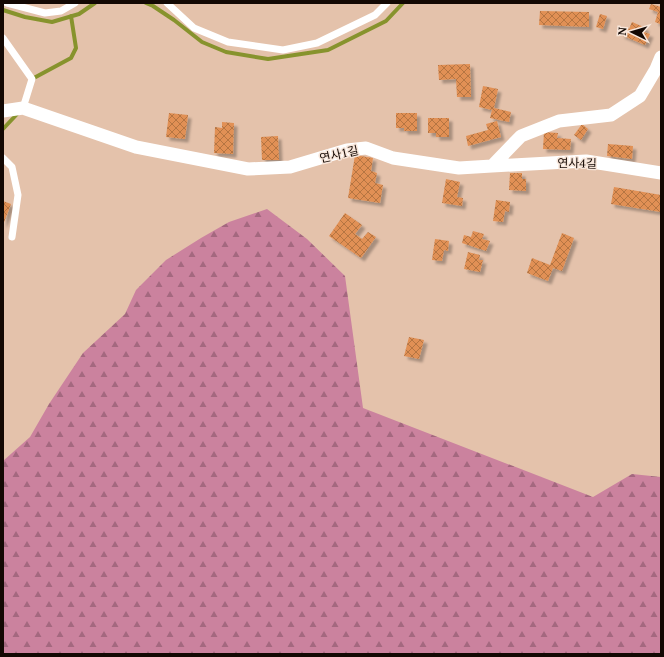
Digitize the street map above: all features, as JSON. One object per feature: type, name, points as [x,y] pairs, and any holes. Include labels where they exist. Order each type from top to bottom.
[{"type":"street","points":[[492,166],[521,136],[559,121],[610,115],[640,96],[656,69],[661,57]]},
{"type":"street","name":"연사1길","points":[[3,110],[22,108],[136,147],[248,169],[290,167],[347,150],[366,148],[393,158],[459,168],[492,166]]},
{"type":"street","name":"연사4길","points":[[492,166],[586,161],[661,173]]},
{"type":"lane","points":[[7,3],[45,13],[60,11],[75,3]]},
{"type":"lane","points":[[167,3],[194,28],[228,42],[283,50],[317,43],[375,15],[387,3]]},
{"type":"lane","points":[[3,38],[32,79],[22,108]]},
{"type":"lane","points":[[3,158],[12,167],[18,195],[12,237]]},
{"type":"green space","points":[[267,209],[307,239],[345,276],[363,408],[593,497],[632,474],[661,477],[661,654],[3,654],[3,461],[30,437],[49,404],[83,353],[125,314],[136,290],[166,260],[229,222]]},
{"type":"building","points":[[651,4],[661,7],[660,24],[655,22],[658,12],[649,9]]},
{"type":"building","points":[[540,11],[589,12],[589,27],[539,25]]},
{"type":"building","points":[[600,14],[607,16],[603,29],[596,27]]},
{"type":"building","points":[[632,22],[646,28],[644,32],[650,34],[645,45],[621,35],[624,27],[629,29]]},
{"type":"building","points":[[470,64],[471,97],[457,97],[456,79],[439,80],[438,65]]},
{"type":"building","points":[[483,86],[498,89],[494,108],[511,112],[509,122],[490,118],[492,110],[479,107]]},
{"type":"building","points":[[169,113],[188,115],[185,139],[166,137]]},
{"type":"building","points":[[396,113],[417,113],[417,131],[404,131],[404,128],[396,128]]},
{"type":"building","points":[[428,118],[449,118],[449,137],[436,137],[436,133],[428,133]]},
{"type":"building","points":[[497,121],[501,137],[468,146],[466,136],[488,130],[486,124]]},
{"type":"building","points":[[222,122],[234,123],[233,154],[214,153],[215,127],[222,128]]},
{"type":"building","points":[[582,124],[588,129],[581,140],[574,135]]},
{"type":"building","points":[[544,132],[558,133],[557,138],[571,139],[570,150],[543,149]]},
{"type":"building","points":[[278,136],[279,160],[262,160],[261,137]]},
{"type":"building","points":[[608,144],[633,146],[632,159],[607,156]]},
{"type":"building","points":[[355,155],[373,158],[371,171],[377,173],[375,183],[383,185],[380,203],[348,198]]},
{"type":"building","points":[[510,173],[522,173],[522,179],[526,179],[526,191],[509,190]]},
{"type":"building","points":[[446,179],[460,182],[457,197],[463,198],[462,206],[442,203]]},
{"type":"building","points":[[614,187],[661,195],[661,212],[611,204]]},
{"type":"building","points":[[496,200],[510,202],[509,212],[505,211],[503,222],[493,221]]},
{"type":"building","points":[[3,201],[11,204],[3,225]]},
{"type":"building","points":[[345,213],[362,225],[355,234],[362,239],[368,232],[376,237],[361,258],[329,236]]},
{"type":"building","points":[[473,231],[484,234],[482,239],[490,241],[486,251],[462,243],[464,235],[471,237]]},
{"type":"building","points":[[562,233],[574,238],[562,271],[553,268],[548,281],[527,273],[532,258],[550,265]]},
{"type":"building","points":[[435,239],[449,241],[448,251],[444,250],[442,261],[432,260]]},
{"type":"building","points":[[468,252],[480,255],[479,260],[483,260],[480,272],[464,269]]},
{"type":"building","points":[[409,337],[424,340],[419,359],[404,356]]},
{"type":"waterway","points":[[3,10],[25,17],[52,22],[79,14],[95,3]]},
{"type":"waterway","points":[[146,3],[174,20],[202,42],[226,52],[268,59],[328,50],[386,21],[403,3]]},
{"type":"waterway","points":[[32,79],[71,58],[76,48],[71,16]]},
{"type":"waterway","points":[[3,129],[18,113]]}]
